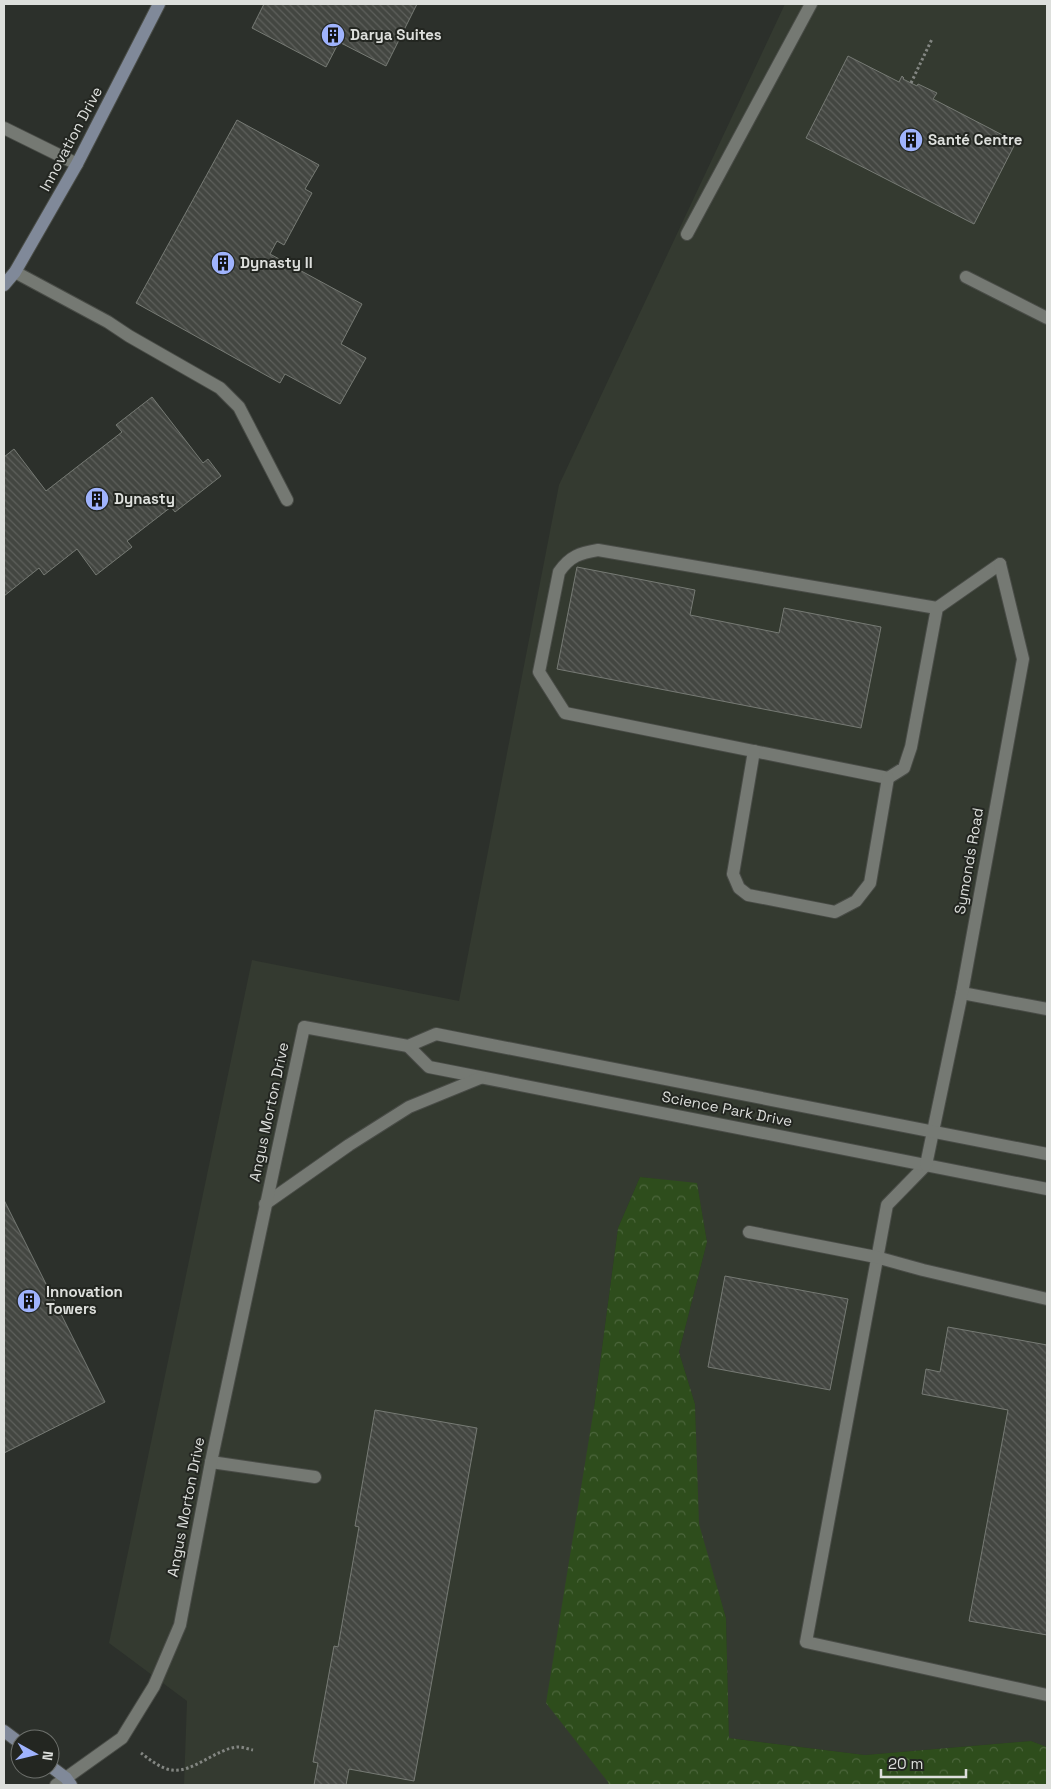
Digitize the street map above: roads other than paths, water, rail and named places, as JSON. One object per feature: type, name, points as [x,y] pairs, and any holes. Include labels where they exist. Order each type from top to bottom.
[{"type":"street","name":"Innovation Drive","points":[[4,285],[15,272],[77,164],[159,4]]},
{"type":"street","points":[[687,234],[811,4]]},
{"type":"street","points":[[4,128],[77,164]]},
{"type":"street","points":[[15,272],[108,322],[220,388],[239,407],[288,500]]},
{"type":"street","points":[[966,278],[1047,317]]},
{"type":"street","points":[[598,550],[937,608],[911,747],[904,768],[888,778],[754,751],[564,713],[539,672],[559,572],[566,562],[581,553],[598,550]]},
{"type":"street","name":"Symonds Road","points":[[926,1165],[962,993],[1022,659],[1000,564],[937,608]]},
{"type":"street","points":[[754,751],[733,874],[738,888],[748,895],[835,912],[856,901],[870,883],[888,778]]},
{"type":"street","points":[[962,993],[1047,1009]]},
{"type":"street","name":"Angus Morton Drive","points":[[64,1783],[122,1738],[154,1686],[180,1625],[211,1462],[304,1026],[408,1046]]},
{"type":"street","name":"Science Park Drive","points":[[1047,1154],[933,1130],[436,1034],[408,1046],[429,1067],[1047,1189]]},
{"type":"street","name":"Angus Morton Drive","points":[[265,1204],[349,1145],[409,1107],[480,1078]]},
{"type":"street","points":[[926,1165],[887,1205],[806,1642],[1047,1695]]},
{"type":"street","points":[[749,1232],[876,1257],[1047,1299]]},
{"type":"street","points":[[211,1462],[315,1477]]},
{"type":"place","name":"Darya Suites","points":[[333,35]]},
{"type":"place","name":"Santé Centre","points":[[911,140]]},
{"type":"place","name":"Dynasty II","points":[[223,263]]},
{"type":"place","name":"Dynasty","points":[[97,499]]},
{"type":"place","name":"Innovation Towers","points":[[29,1301]]}]
